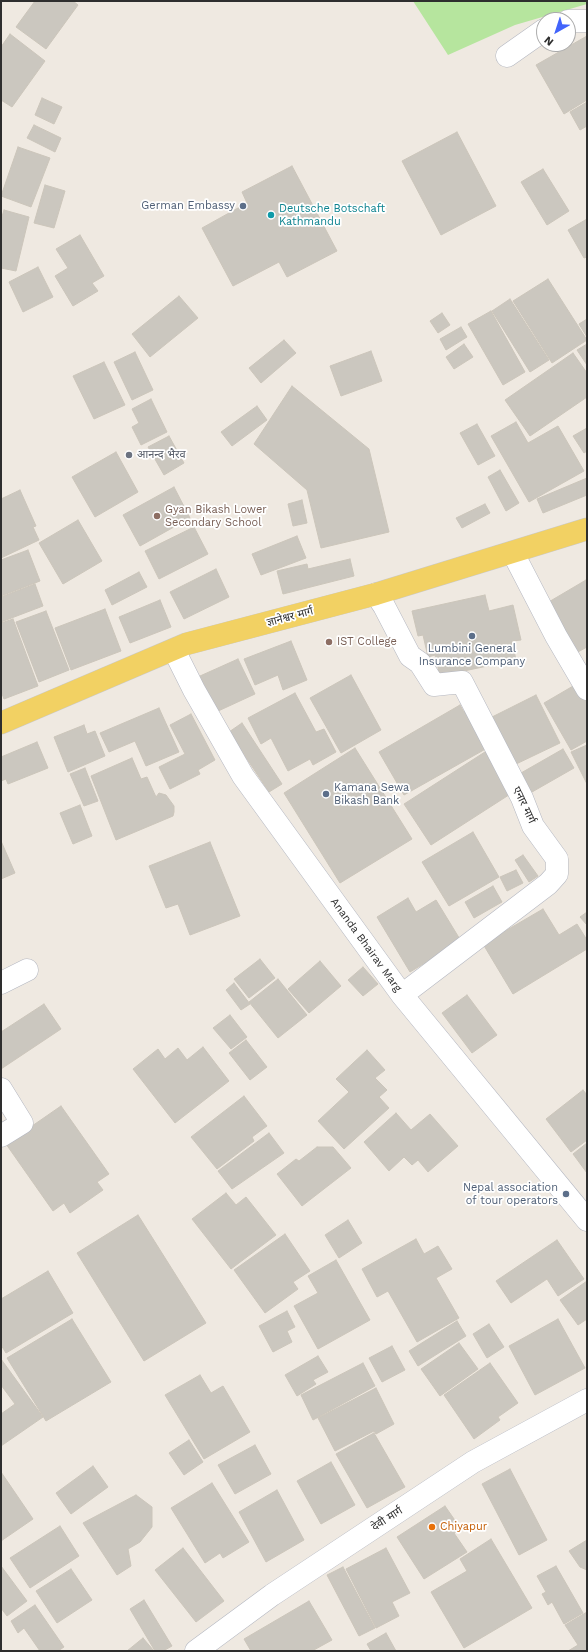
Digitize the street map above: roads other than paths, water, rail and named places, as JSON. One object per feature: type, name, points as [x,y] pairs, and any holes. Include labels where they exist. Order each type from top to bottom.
[{"type":"main road","name":"ज्ञानेश्वर मार्ग","points":[[1,723],[186,644],[376,594],[587,529]]},
{"type":"street","points":[[576,21],[587,21]]},
{"type":"street","points":[[507,56],[536,36]]},
{"type":"street","points":[[513,553],[556,636],[587,689]]},
{"type":"street","name":"एनार मार्ग","points":[[376,594],[384,606],[410,656],[420,663],[434,685],[462,682],[522,798],[533,826],[557,859],[557,874],[548,884],[402,995]]},
{"type":"street","name":"Ananda Bhairav Marg","points":[[174,650],[194,690],[243,776],[402,995],[587,1220]]},
{"type":"street","points":[[1,983],[27,970]]},
{"type":"street","points":[[1,1089],[22,1123],[1,1136]]},
{"type":"street","name":"देवी मार्ग","points":[[196,1651],[272,1595],[472,1462],[587,1400]]},
{"type":"place","name":"German Embassy","points":[[243,206]]},
{"type":"place","name":"Deutsche Botschaft Kathmandu","points":[[271,215]]},
{"type":"place","name":"आनन्द भैरव","points":[[129,455]]},
{"type":"place","name":"Gyan Bikash Lower Secondary School","points":[[157,516]]},
{"type":"place","name":"Lumbini General Insurance Company","points":[[472,636]]},
{"type":"place","name":"IST College","points":[[329,642]]},
{"type":"place","name":"Kamana Sewa Bikash Bank","points":[[326,794]]},
{"type":"place","name":"Nepal association of tour operators","points":[[566,1194]]},
{"type":"place","name":"Chiyapur","points":[[432,1527]]}]
